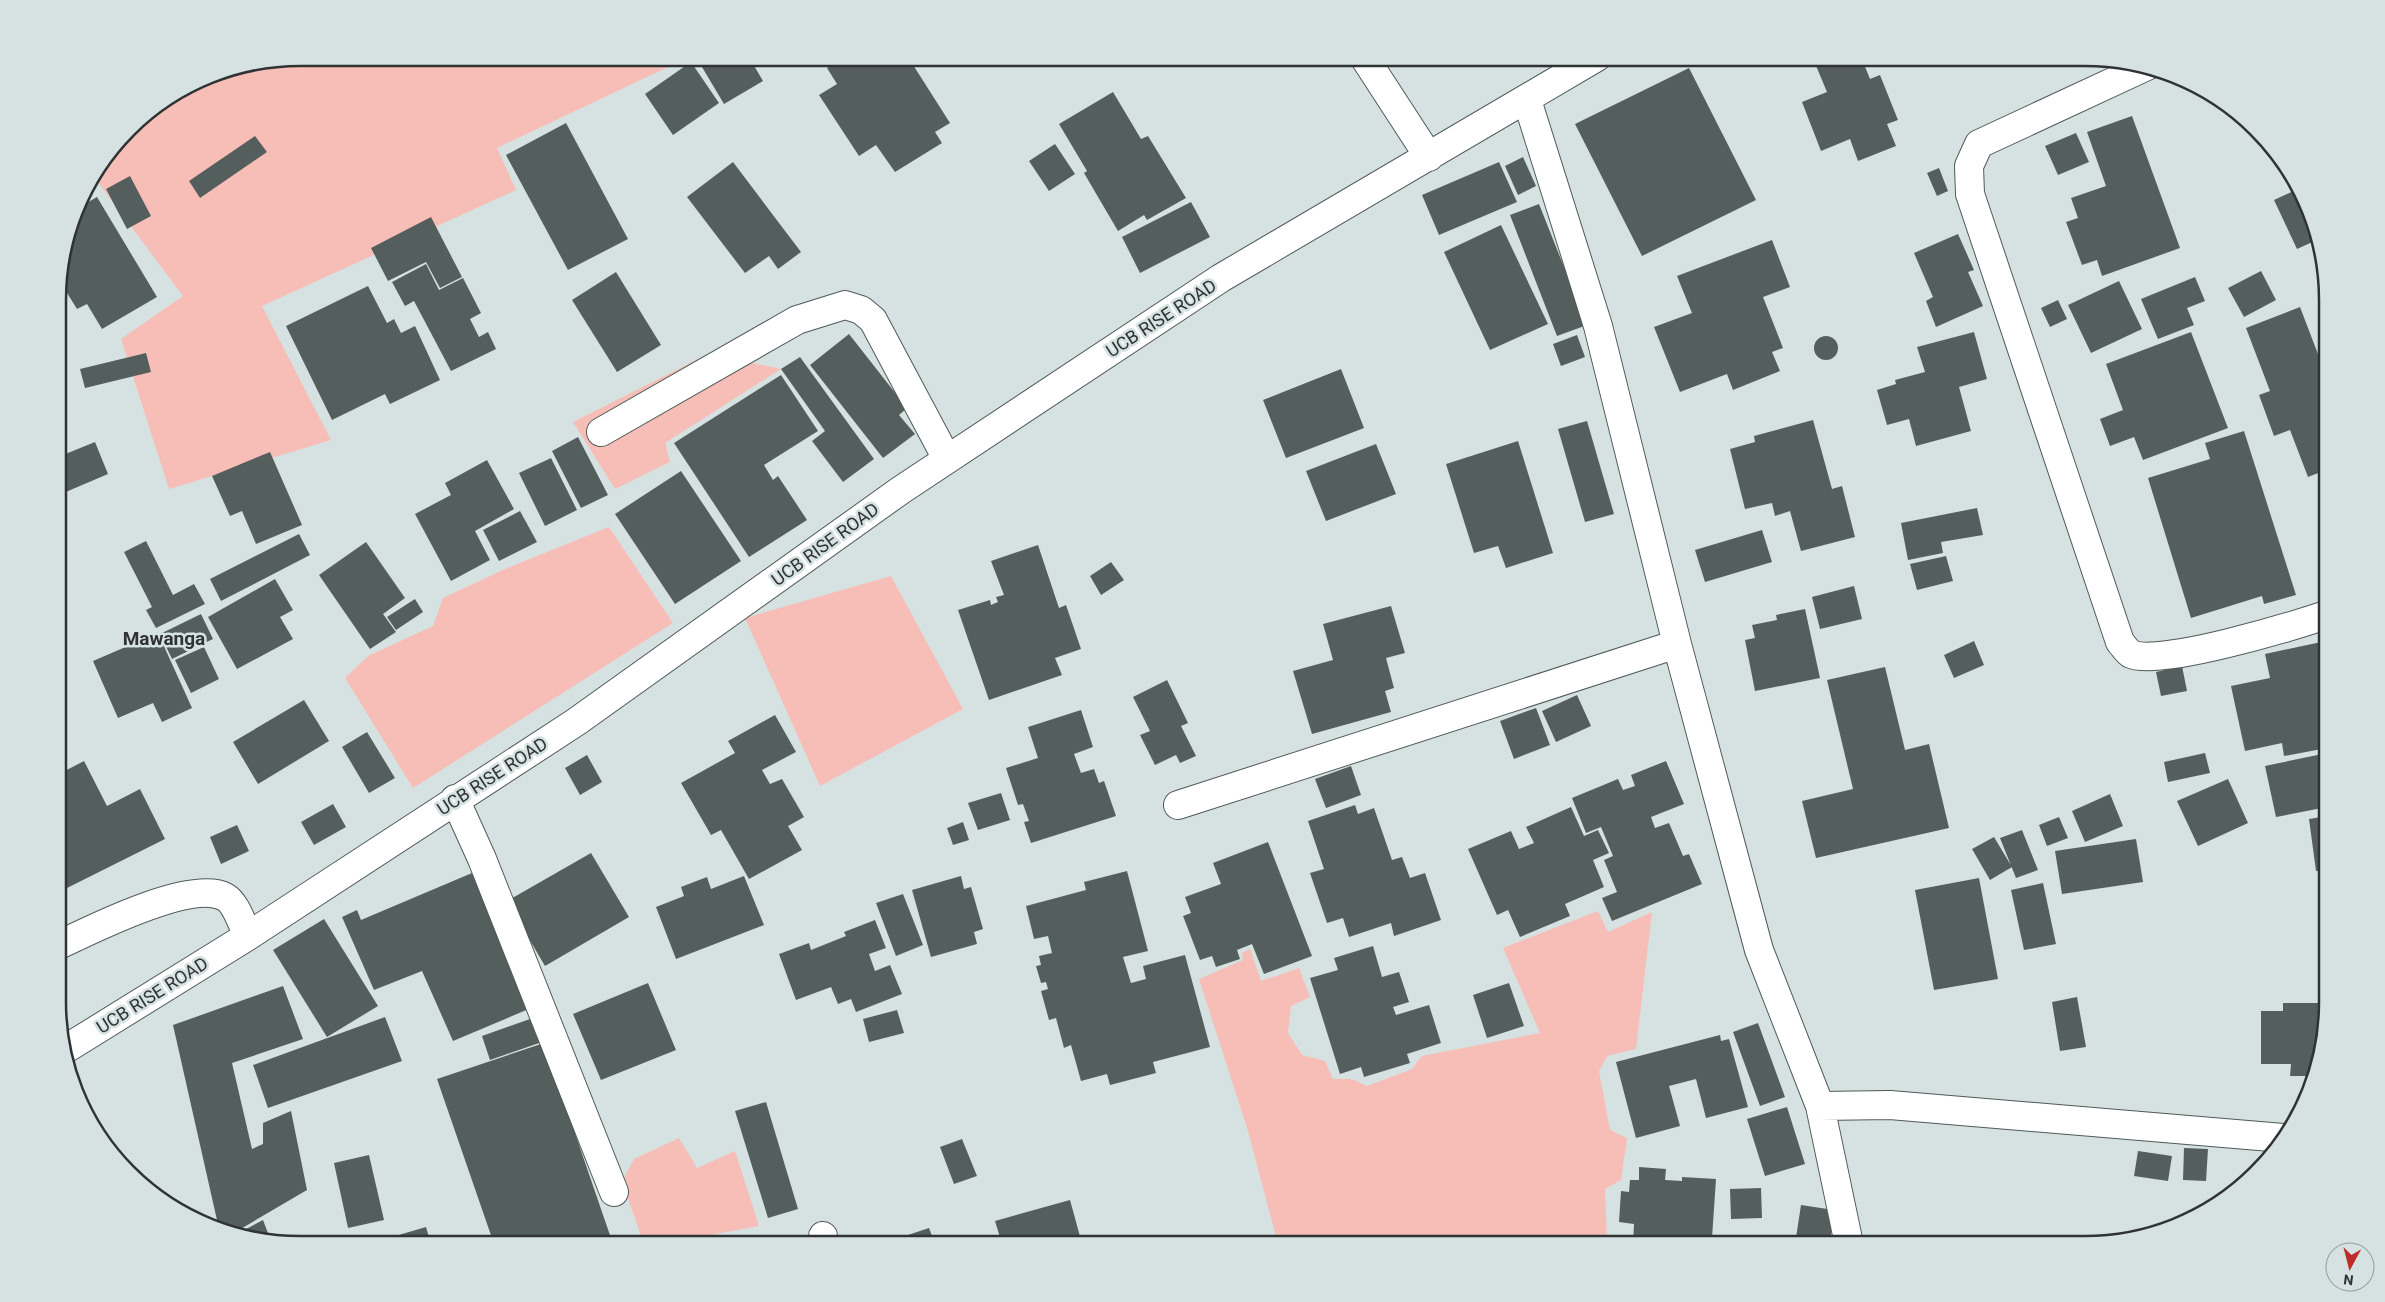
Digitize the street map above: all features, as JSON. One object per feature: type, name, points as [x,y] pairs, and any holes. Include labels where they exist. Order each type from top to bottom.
[{"type":"street","points":[[1369,66],[1429,157]]},
{"type":"street","name":"UCB RISE ROAD","points":[[71,1046],[248,936],[455,799],[576,722],[947,459],[1221,278],[1584,66]]},
{"type":"street","points":[[2135,72],[1979,144],[1969,166],[1970,194],[2120,642],[2131,654],[2156,657],[2253,638],[2319,618]]},
{"type":"street","points":[[1526,100],[1598,326],[1676,644],[1759,950],[1820,1106],[1847,1236]]},
{"type":"street","points":[[601,432],[797,320],[845,305],[862,310],[873,320],[947,459]]},
{"type":"street","points":[[1178,805],[1676,644]]},
{"type":"street","points":[[455,799],[482,859],[614,1192]]},
{"type":"street","points":[[66,942],[108,921],[191,893],[215,892],[227,898],[248,936]]},
{"type":"street","points":[[1820,1106],[1890,1105],[2275,1137]]},
{"type":"shaded area","points":[[300,66],[670,66],[497,148],[516,190],[262,306],[331,440],[169,489],[121,339],[183,296],[98,183],[124,146],[146,124],[170,106],[197,90],[240,74],[270,68]]},
{"type":"shaded area","points":[[708,354],[781,369],[665,443],[670,462],[615,489],[573,422]]},
{"type":"shaded area","points":[[609,527],[673,623],[413,788],[345,678],[368,656],[433,626],[443,598],[505,569]]},
{"type":"shaded area","points":[[891,576],[963,709],[820,786],[745,618]]},
{"type":"shaded area","points":[[1598,911],[1608,932],[1652,912],[1636,1049],[1607,1056],[1599,1071],[1610,1130],[1627,1138],[1621,1180],[1605,1189],[1607,1236],[1276,1236],[1248,1131],[1199,979],[1243,960],[1242,953],[1250,949],[1261,981],[1299,968],[1310,997],[1291,1006],[1288,1033],[1302,1055],[1325,1061],[1333,1079],[1352,1079],[1367,1086],[1412,1069],[1422,1056],[1540,1033],[1503,948]]},
{"type":"shaded area","points":[[679,1138],[697,1168],[735,1151],[759,1226],[705,1236],[641,1236],[622,1182],[634,1159]]},
{"type":"building","points":[[685,66],[694,66],[719,103],[673,135],[645,94]]},
{"type":"building","points":[[701,66],[754,66],[763,81],[724,104]]},
{"type":"building","points":[[830,66],[914,66],[950,123],[935,132],[942,143],[895,172],[876,145],[859,156],[819,95],[837,84],[827,68]]},
{"type":"building","points":[[1816,66],[1865,66],[1870,79],[1880,75],[1898,120],[1887,124],[1896,146],[1858,161],[1850,139],[1821,151],[1802,102],[1827,92]]},
{"type":"building","points":[[1689,68],[1756,200],[1642,256],[1575,124]]},
{"type":"building","points":[[1113,92],[1141,139],[1148,136],[1186,198],[1147,220],[1144,215],[1118,231],[1084,173],[1087,171],[1059,124]]},
{"type":"building","points":[[2132,116],[2180,248],[2102,276],[2097,260],[2082,265],[2066,222],[2078,218],[2071,198],[2106,186],[2087,132]]},
{"type":"building","points":[[566,123],[628,239],[568,270],[506,155]]},
{"type":"building","points":[[2076,133],[2089,162],[2058,175],[2045,146]]},
{"type":"building","points":[[255,136],[267,152],[200,198],[189,181]]},
{"type":"building","points":[[1055,144],[1075,174],[1049,191],[1029,161]]},
{"type":"building","points":[[1523,157],[1536,186],[1518,195],[1505,166]]},
{"type":"building","points":[[733,162],[801,252],[778,269],[769,256],[745,273],[687,197]]},
{"type":"building","points":[[1499,162],[1517,202],[1439,235],[1422,195]]},
{"type":"building","points":[[1939,168],[1948,191],[1937,196],[1927,173]]},
{"type":"building","points":[[130,176],[151,216],[127,229],[106,189]]},
{"type":"building","points":[[2292,192],[2311,242],[2297,249],[2274,200]]},
{"type":"building","points":[[97,197],[157,297],[102,329],[87,304],[77,309],[67,292],[68,270],[74,240],[88,202]]},
{"type":"building","points":[[1191,202],[1210,237],[1140,273],[1122,237]]},
{"type":"building","points":[[1539,204],[1587,325],[1557,336],[1510,215]]},
{"type":"building","points":[[431,217],[462,277],[440,288],[426,262],[388,281],[371,248]]},
{"type":"building","points":[[1501,225],[1548,324],[1490,350],[1444,252]]},
{"type":"building","points":[[1958,234],[1974,270],[1968,272],[1983,306],[1936,327],[1926,301],[1933,297],[1914,253]]},
{"type":"building","points":[[1772,240],[1790,287],[1763,297],[1783,348],[1772,352],[1780,371],[1733,390],[1727,374],[1680,392],[1654,327],[1692,313],[1677,276]]},
{"type":"building","points":[[426,264],[439,290],[463,278],[481,313],[470,319],[479,337],[488,332],[496,349],[451,371],[414,301],[405,306],[392,282]]},
{"type":"building","points":[[2261,271],[2276,300],[2244,317],[2228,288]]},
{"type":"building","points":[[616,272],[661,345],[617,372],[572,300]]},
{"type":"building","points":[[2195,277],[2205,301],[2187,308],[2194,325],[2158,339],[2141,299]]},
{"type":"building","points":[[2119,281],[2142,329],[2091,353],[2068,305]]},
{"type":"building","points":[[368,286],[387,323],[394,319],[401,333],[415,326],[440,380],[390,404],[385,394],[332,420],[286,326]]},
{"type":"building","points":[[2058,300],[2067,319],[2050,327],[2041,308]]},
{"type":"building","points":[[2300,307],[2319,357],[2319,473],[2308,477],[2290,430],[2274,436],[2259,395],[2270,391],[2246,328]]},
{"type":"building","points":[[1974,332],[1987,379],[1959,387],[1971,431],[1916,446],[1909,419],[1887,425],[1877,390],[1896,384],[1895,380],[1925,372],[1917,347]]},
{"type":"building","points":[[2191,332],[2228,428],[2143,460],[2134,437],[2110,446],[2100,419],[2123,410],[2106,364]]},
{"type":"building","points":[[849,334],[907,408],[899,415],[915,434],[883,458],[810,365]]},
{"type":"building","points":[[1577,335],[1585,357],[1561,366],[1553,344]]},
{"type":"building","points":[[1826,336],[1835,339],[1838,348],[1835,357],[1826,360],[1817,357],[1814,348],[1817,339]]},
{"type":"building","points":[[146,353],[151,372],[85,388],[80,369]]},
{"type":"building","points":[[800,357],[874,459],[843,482],[812,441],[825,431],[781,369]]},
{"type":"building","points":[[1341,369],[1364,428],[1286,458],[1263,400]]},
{"type":"building","points":[[781,375],[818,431],[764,465],[773,480],[778,476],[807,520],[749,557],[674,443]]},
{"type":"building","points":[[1813,420],[1832,489],[1842,486],[1855,537],[1801,551],[1790,511],[1775,516],[1772,503],[1745,509],[1730,449],[1755,442],[1754,436]]},
{"type":"building","points":[[1587,421],[1614,514],[1585,522],[1558,429]]},
{"type":"building","points":[[2244,431],[2296,595],[2264,604],[2262,596],[2191,618],[2148,478],[2210,459],[2205,443]]},
{"type":"building","points":[[578,437],[608,495],[581,508],[552,451]]},
{"type":"building","points":[[1518,441],[1553,553],[1506,568],[1498,546],[1474,553],[1446,464]]},
{"type":"building","points":[[95,442],[108,474],[66,492],[66,454]]},
{"type":"building","points":[[1376,444],[1396,494],[1326,521],[1306,471]]},
{"type":"building","points":[[270,452],[302,525],[256,544],[242,511],[230,516],[212,476]]},
{"type":"building","points":[[551,458],[577,510],[545,526],[519,473]]},
{"type":"building","points":[[487,460],[514,509],[475,531],[490,560],[451,581],[415,514],[451,495],[445,483]]},
{"type":"building","points":[[681,471],[741,561],[675,604],[615,514]]},
{"type":"building","points":[[1977,508],[1983,535],[1941,542],[1943,553],[1908,560],[1901,523]]},
{"type":"building","points":[[520,511],[537,542],[499,561],[483,530]]},
{"type":"building","points":[[1762,530],[1772,562],[1705,582],[1695,550]]},
{"type":"building","points":[[299,534],[310,555],[221,601],[210,579]]},
{"type":"building","points":[[146,541],[173,595],[194,584],[205,604],[156,628],[146,610],[152,607],[124,552]]},
{"type":"building","points":[[366,542],[405,598],[383,614],[396,632],[370,649],[319,575]]},
{"type":"building","points":[[1038,545],[1059,608],[1066,605],[1081,649],[1055,658],[1062,675],[989,700],[958,610],[990,600],[991,605],[998,602],[996,597],[1004,595],[991,561]]},
{"type":"building","points":[[1946,556],[1953,581],[1917,590],[1910,564]]},
{"type":"building","points":[[1111,562],[1124,580],[1101,595],[1090,576]]},
{"type":"building","points":[[275,579],[293,610],[280,617],[293,639],[237,669],[208,617]]},
{"type":"building","points":[[1854,586],[1862,619],[1820,629],[1812,597]]},
{"type":"building","points":[[415,599],[423,612],[396,630],[387,617]]},
{"type":"building","points":[[1391,606],[1405,653],[1386,658],[1394,688],[1385,691],[1391,712],[1312,734],[1293,671],[1333,660],[1323,624]]},
{"type":"building","points":[[1805,609],[1820,678],[1755,691],[1745,640],[1755,638],[1752,625],[1777,620],[1776,615]]},
{"type":"building","points":[[201,614],[213,639],[172,659],[160,634]]},
{"type":"building","points":[[158,633],[192,708],[162,722],[153,703],[118,718],[93,661]]},
{"type":"building","points":[[1974,641],[1984,665],[1954,678],[1944,655]]},
{"type":"building","points":[[2319,642],[2319,749],[2284,756],[2282,743],[2245,751],[2231,686],[2270,678],[2265,654]]},
{"type":"building","points":[[204,647],[219,679],[191,693],[175,660]]},
{"type":"building","points":[[2182,666],[2187,691],[2161,696],[2156,672]]},
{"type":"building","points":[[1885,667],[1905,750],[1929,744],[1949,828],[1816,858],[1802,801],[1853,789],[1827,680]]},
{"type":"building","points":[[1167,680],[1188,723],[1181,726],[1196,756],[1180,763],[1176,755],[1155,765],[1140,735],[1150,731],[1133,697]]},
{"type":"building","points":[[1577,695],[1591,726],[1556,742],[1542,711]]},
{"type":"building","points":[[304,700],[329,741],[258,784],[233,742]]},
{"type":"building","points":[[1536,708],[1550,745],[1514,759],[1500,721]]},
{"type":"building","points":[[1081,710],[1093,747],[1074,754],[1081,773],[1094,769],[1099,783],[1104,781],[1116,816],[1031,843],[1024,822],[1029,821],[1023,804],[1018,805],[1006,768],[1038,758],[1028,727]]},
{"type":"building","points":[[775,715],[796,752],[762,770],[770,784],[782,779],[804,817],[788,826],[802,850],[749,879],[721,830],[711,835],[681,783],[735,753],[728,741]]},
{"type":"building","points":[[367,732],[395,778],[369,793],[342,747]]},
{"type":"building","points":[[2205,753],[2210,773],[2168,782],[2164,762]]},
{"type":"building","points":[[587,755],[602,782],[580,795],[565,768]]},
{"type":"building","points":[[2319,755],[2319,809],[2276,817],[2265,766]]},
{"type":"building","points":[[84,761],[107,806],[140,789],[165,839],[66,888],[66,770]]},
{"type":"building","points":[[1666,761],[1684,804],[1651,817],[1655,828],[1669,823],[1683,856],[1689,854],[1702,884],[1612,921],[1602,898],[1617,892],[1604,860],[1613,856],[1601,827],[1586,833],[1572,798],[1618,779],[1623,790],[1635,786],[1631,775]]},
{"type":"building","points":[[1351,766],[1361,795],[1326,808],[1315,779]]},
{"type":"building","points":[[2228,779],[2248,823],[2198,846],[2177,801]]},
{"type":"building","points":[[1001,793],[1010,820],[978,830],[968,803]]},
{"type":"building","points":[[2110,794],[2123,826],[2085,842],[2072,811]]},
{"type":"building","points":[[333,804],[346,827],[314,845],[301,822]]},
{"type":"building","points":[[1355,805],[1358,814],[1374,808],[1392,860],[1402,857],[1410,878],[1425,873],[1441,920],[1394,936],[1391,923],[1349,937],[1343,918],[1327,923],[1310,873],[1324,869],[1308,821]]},
{"type":"building","points":[[1571,807],[1584,836],[1598,830],[1609,853],[1593,860],[1604,887],[1565,904],[1570,916],[1520,937],[1508,910],[1497,915],[1468,849],[1511,831],[1519,849],[1534,843],[1526,827]]},
{"type":"building","points":[[2059,817],[2068,838],[2047,846],[2039,825]]},
{"type":"building","points":[[2319,817],[2319,871],[2316,871],[2309,819]]},
{"type":"building","points":[[963,822],[969,840],[953,845],[947,828]]},
{"type":"building","points":[[237,825],[249,851],[221,864],[210,837]]},
{"type":"building","points":[[2022,830],[2038,870],[2016,878],[2000,838]]},
{"type":"building","points":[[1994,837],[2012,867],[1990,880],[1972,849]]},
{"type":"building","points":[[2136,839],[2143,882],[2062,894],[2055,851]]},
{"type":"building","points":[[1268,842],[1312,956],[1264,974],[1252,944],[1237,950],[1240,959],[1216,967],[1212,956],[1200,960],[1183,916],[1191,913],[1185,897],[1221,884],[1213,863]]},
{"type":"building","points":[[591,853],[629,917],[545,966],[507,901]]},
{"type":"building","points":[[1127,871],[1148,951],[1123,957],[1131,983],[1146,979],[1143,966],[1185,955],[1210,1047],[1153,1062],[1156,1073],[1110,1085],[1107,1074],[1081,1081],[1071,1045],[1064,1048],[1056,1018],[1049,1020],[1041,991],[1048,989],[1046,982],[1041,983],[1036,966],[1041,965],[1039,956],[1052,953],[1048,936],[1034,939],[1026,906],[1086,890],[1084,882]]},
{"type":"building","points":[[472,873],[531,1008],[453,1041],[422,971],[374,990],[342,917],[357,910],[361,920]]},
{"type":"building","points":[[744,876],[764,925],[676,959],[656,907],[684,896],[681,887],[707,877],[711,889]]},
{"type":"building","points":[[961,876],[964,889],[971,887],[983,929],[974,932],[977,944],[931,957],[912,890]]},
{"type":"building","points":[[1979,878],[1998,979],[1934,990],[1915,890]]},
{"type":"building","points":[[2043,883],[2056,944],[2024,950],[2011,890]]},
{"type":"building","points":[[903,894],[923,945],[896,956],[876,903]]},
{"type":"building","points":[[324,919],[378,1006],[327,1037],[273,950]]},
{"type":"building","points":[[875,920],[886,948],[869,954],[875,971],[890,965],[902,994],[856,1012],[851,999],[838,1004],[831,987],[796,1000],[779,954],[809,943],[811,950],[846,936],[844,932]]},
{"type":"building","points":[[1373,946],[1382,977],[1399,972],[1409,1002],[1393,1007],[1396,1015],[1429,1005],[1441,1043],[1407,1054],[1410,1063],[1364,1077],[1361,1067],[1340,1074],[1310,978],[1338,970],[1334,958]]},
{"type":"building","points":[[648,983],[676,1050],[601,1080],[573,1014]]},
{"type":"building","points":[[1509,983],[1524,1026],[1487,1038],[1473,995]]},
{"type":"building","points":[[283,986],[303,1039],[232,1063],[252,1149],[263,1144],[263,1123],[291,1111],[307,1190],[242,1228],[217,1220],[173,1025]]},
{"type":"building","points":[[2077,997],[2086,1047],[2060,1051],[2052,1002]]},
{"type":"building","points":[[2283,1003],[2319,1003],[2317,1032],[2306,1076],[2290,1076],[2291,1064],[2261,1064],[2261,1011],[2283,1011]]},
{"type":"building","points":[[897,1010],[904,1033],[869,1042],[863,1019]]},
{"type":"building","points":[[385,1017],[402,1061],[268,1108],[253,1065]]},
{"type":"building","points":[[533,1018],[542,1042],[490,1060],[482,1036]]},
{"type":"building","points":[[1758,1023],[1785,1097],[1760,1106],[1733,1032]]},
{"type":"building","points":[[1720,1035],[1721,1041],[1729,1039],[1748,1107],[1706,1118],[1696,1079],[1669,1086],[1680,1126],[1636,1138],[1616,1062]]},
{"type":"building","points":[[544,1043],[610,1236],[491,1236],[437,1079]]},
{"type":"building","points":[[766,1102],[798,1209],[768,1218],[735,1111]]},
{"type":"building","points":[[1787,1107],[1805,1164],[1765,1176],[1747,1119]]},
{"type":"building","points":[[962,1139],[977,1176],[954,1184],[940,1147]]},
{"type":"building","points":[[2184,1148],[2208,1149],[2206,1181],[2183,1180]]},
{"type":"building","points":[[2138,1151],[2172,1156],[2168,1181],[2134,1176]]},
{"type":"building","points":[[369,1155],[384,1220],[348,1228],[334,1163]]},
{"type":"building","points":[[1639,1167],[1666,1169],[1665,1180],[1682,1181],[1682,1177],[1716,1179],[1712,1236],[1633,1236],[1634,1224],[1619,1222],[1621,1191],[1629,1192],[1630,1180],[1639,1180]]},
{"type":"building","points":[[1761,1188],[1762,1218],[1731,1219],[1730,1189]]},
{"type":"building","points":[[1070,1200],[1080,1236],[1000,1236],[995,1221]]},
{"type":"building","points":[[1801,1205],[1834,1210],[1831,1236],[1796,1236]]},
{"type":"building","points":[[263,1220],[268,1234],[255,1231],[246,1229]]},
{"type":"building","points":[[426,1227],[429,1236],[395,1236]]},
{"type":"building","points":[[929,1228],[932,1236],[905,1236]]},
{"type":"district","name":"Mawanga","points":[[164,638]]}]
